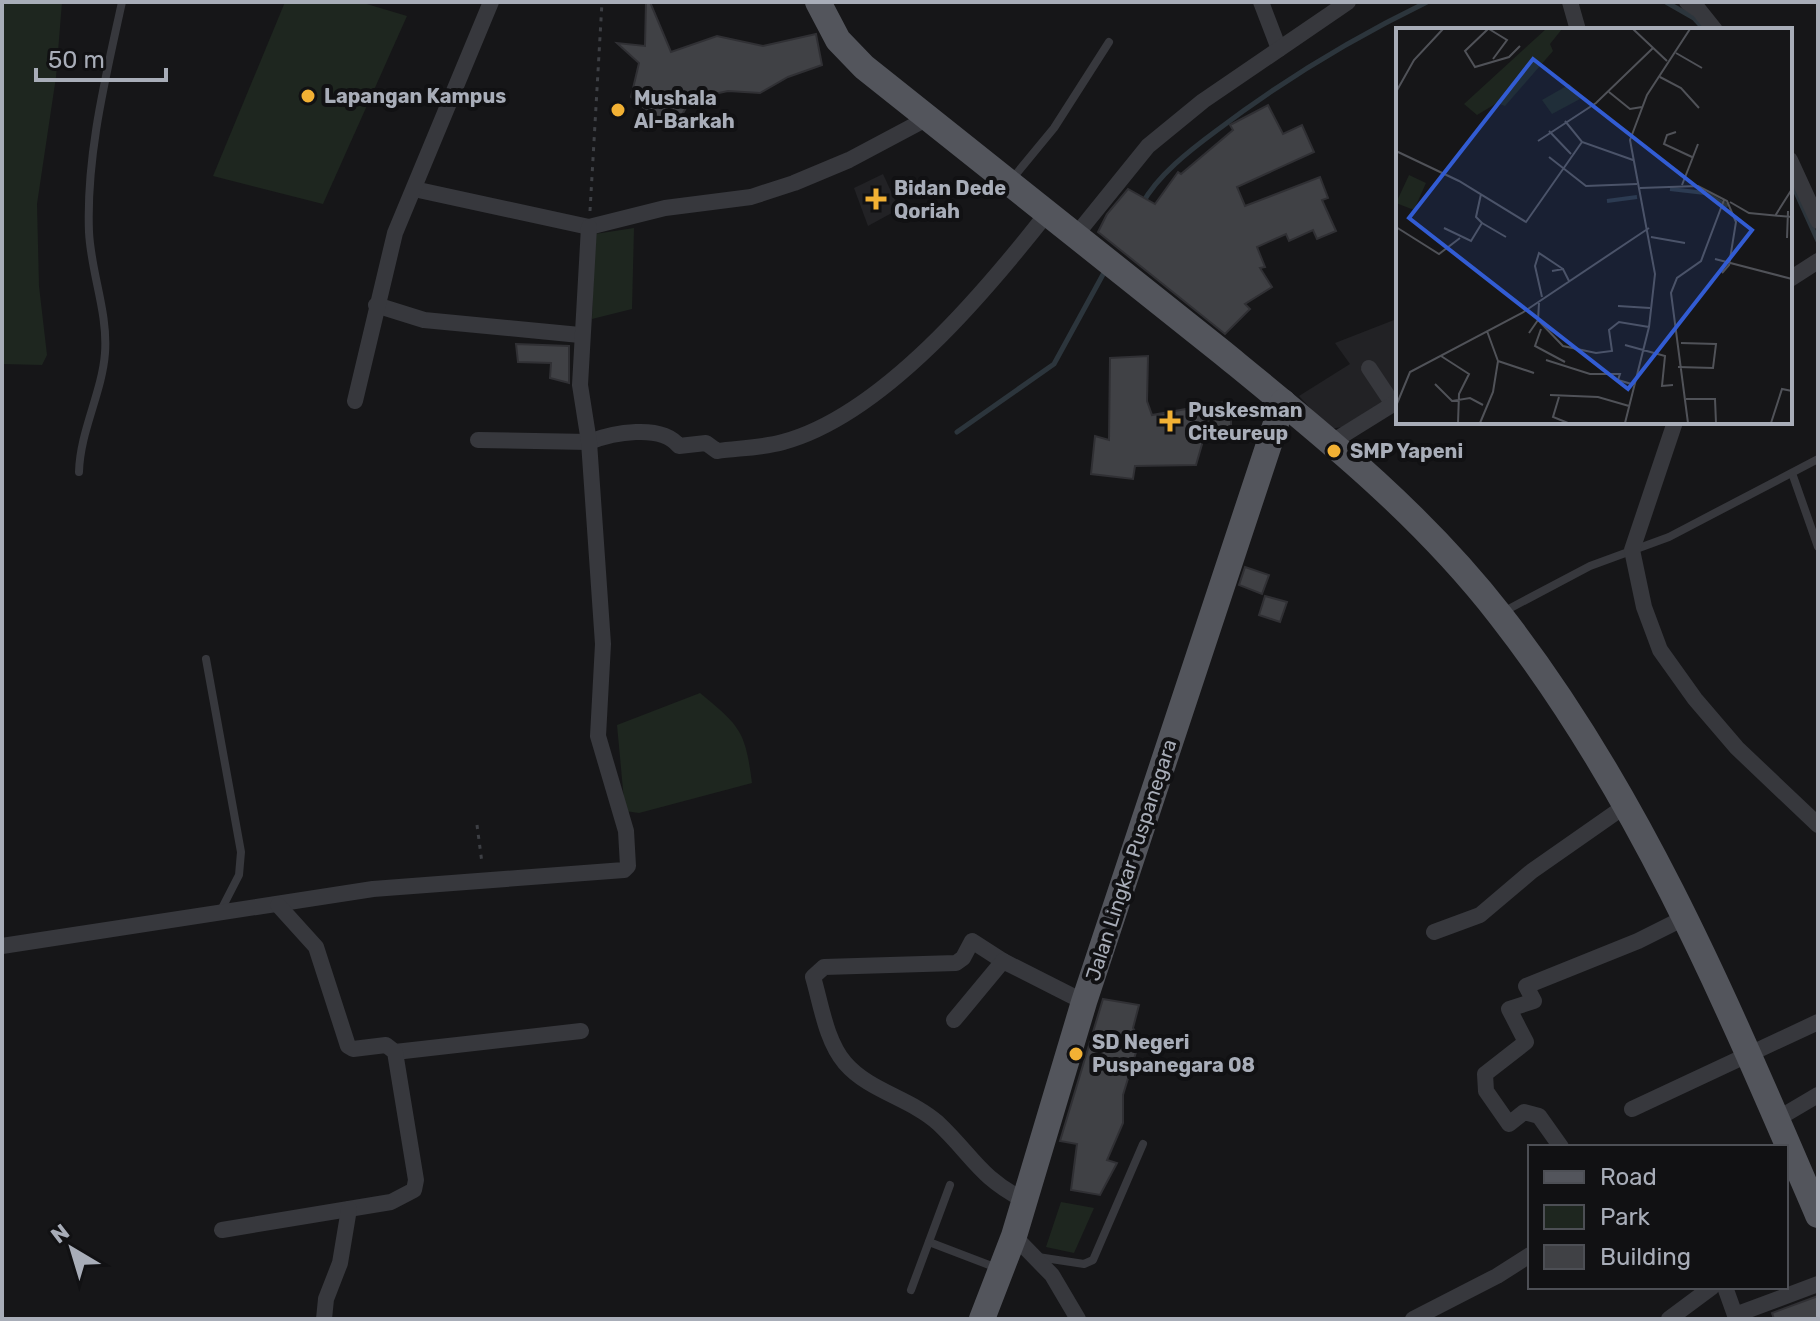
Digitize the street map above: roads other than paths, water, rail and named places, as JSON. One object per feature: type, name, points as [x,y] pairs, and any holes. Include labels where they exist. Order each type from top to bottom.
[{"type":"main road","points":[[818,2],[829,26],[849,52],[1332,442],[1402,504],[1500,614],[1554,692],[1625,806],[1686,917],[1818,1215]]},
{"type":"main road","name":"Jalan Lingkar Puspanegara","points":[[982,1319],[1014,1236],[1084,1002],[1283,402]]},
{"type":"street","points":[[355,401],[395,233],[491,2]]},
{"type":"street","points":[[1261,2],[1279,49]]},
{"type":"street","points":[[1081,239],[1148,146],[1348,2]]},
{"type":"street","points":[[1570,2],[1577,28]]},
{"type":"street","points":[[1687,2],[1699,10],[1713,28]]},
{"type":"street","points":[[414,189],[589,227],[665,208],[751,197],[849,160],[928,118]]},
{"type":"street","points":[[1792,164],[1818,221]]},
{"type":"street","points":[[478,440],[589,442],[605,436],[654,433],[673,439],[679,446],[706,443],[717,451],[784,442],[852,410],[920,356],[987,290],[1048,212]]},
{"type":"street","points":[[2,946],[109,927],[219,915],[373,889],[624,870],[630,862],[626,831],[598,736],[603,644],[589,442],[580,385],[580,335],[589,227]]},
{"type":"street","points":[[1792,278],[1818,261]]},
{"type":"street","points":[[376,305],[424,320],[580,335]]},
{"type":"street","points":[[1332,442],[1395,402],[1369,368]]},
{"type":"street","points":[[1674,424],[1632,550],[1644,607],[1660,650],[1695,699],[1737,748],[1818,825]]},
{"type":"street","points":[[1434,932],[1480,915],[1532,871],[1625,806]]},
{"type":"street","points":[[222,1230],[391,1202],[414,1190],[416,1180],[395,1052],[386,1045],[353,1049],[348,1046],[316,947],[278,905]]},
{"type":"street","points":[[1560,1145],[1539,1116],[1524,1112],[1509,1124],[1486,1091],[1485,1074],[1526,1042],[1509,1009],[1534,1001],[1526,986],[1638,941],[1686,917]]},
{"type":"street","points":[[1024,1200],[983,1175],[937,1123],[860,1077],[844,1061],[833,1042],[814,972],[824,967],[956,963],[974,941],[1003,961],[1084,1002]]},
{"type":"street","points":[[954,1020],[1003,961]]},
{"type":"street","points":[[1632,1109],[1818,1022]]},
{"type":"street","points":[[395,1052],[581,1031]]},
{"type":"street","points":[[1777,1119],[1818,1095]]},
{"type":"street","points":[[324,1319],[326,1299],[340,1263],[349,1209]]},
{"type":"street","points":[[1014,1236],[1037,1257],[1065,1292],[1078,1319]]},
{"type":"street","points":[[1413,1319],[1528,1256]]},
{"type":"street","points":[[1726,1289],[1735,1315],[1818,1284]]},
{"type":"street","points":[[1669,1319],[1709,1289]]},
{"type":"lane","points":[[79,472],[86,426],[105,356],[106,336],[92,269],[90,180],[122,2]]},
{"type":"lane","points":[[1009,183],[1054,128],[1109,42]]},
{"type":"lane","points":[[1500,614],[1538,597],[1590,566],[1669,537],[1818,459]]},
{"type":"lane","points":[[1792,473],[1818,547]]},
{"type":"lane","points":[[206,659],[241,852],[239,875],[219,915]]},
{"type":"lane","points":[[1037,1257],[1084,1264],[1093,1260],[1143,1144]]},
{"type":"lane","points":[[911,1290],[950,1185]]},
{"type":"lane","points":[[929,1242],[1001,1269]]},
{"type":"waterway","points":[[1142,204],[1175,164],[1241,112],[1318,61],[1427,2]]},
{"type":"waterway","points":[[1666,2],[1694,18],[1703,28]]},
{"type":"waterway","points":[[1792,183],[1818,241]]},
{"type":"waterway","points":[[957,432],[1054,364],[1106,269]]},
{"type":"place","name":"Lapangan Kampus","points":[[308,96]]},
{"type":"place","name":"Mushala Al-Barkah","points":[[618,110]]},
{"type":"place","name":"Bidan Dede Qoriah","points":[[876,199]]},
{"type":"place","name":"Puskesman Citeureup","points":[[1170,421]]},
{"type":"place","name":"SMP Yapeni","points":[[1334,451]]},
{"type":"place","name":"SD Negeri Puspanegara 08","points":[[1076,1054]]}]
